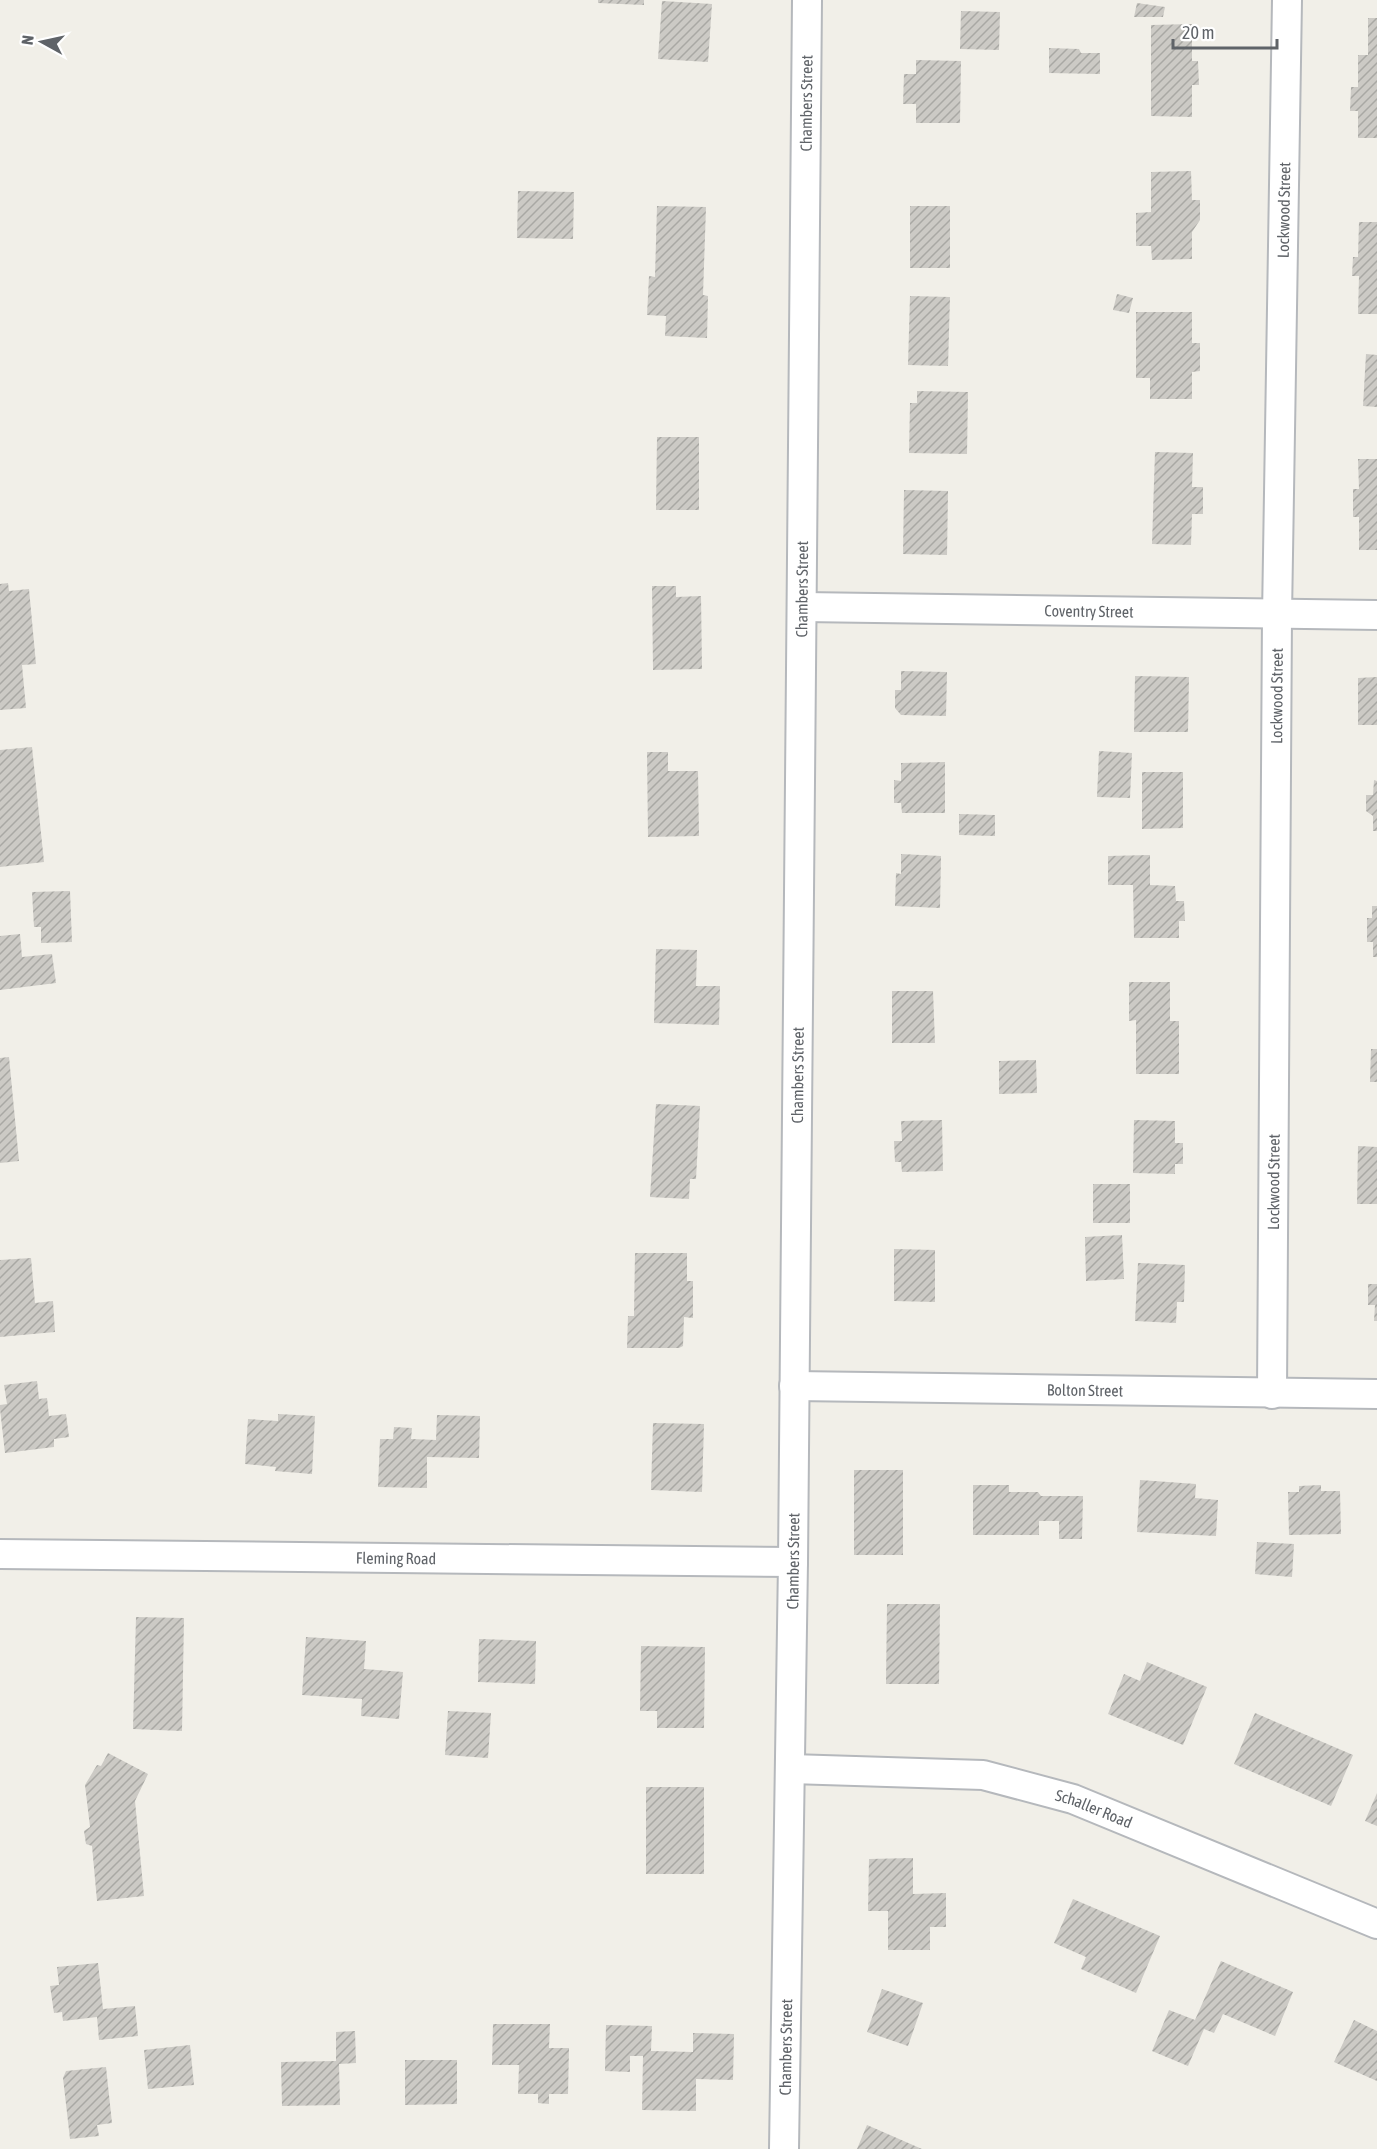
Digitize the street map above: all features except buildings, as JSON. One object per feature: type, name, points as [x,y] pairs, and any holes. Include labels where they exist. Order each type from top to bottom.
[{"type":"street","name":"Chambers Street","points":[[784,2149],[791,1769],[807,0]]},
{"type":"street","name":"Lockwood Street","points":[[1272,1394],[1276,616],[1287,0]]},
{"type":"street","name":"Coventry Street","points":[[803,607],[1276,616],[1377,615]]},
{"type":"street","name":"Bolton Street","points":[[794,1386],[1377,1394]]},
{"type":"street","name":"Fleming Road","points":[[0,1554],[793,1562]]},
{"type":"street","name":"Schaller Road","points":[[791,1769],[983,1775],[1073,1799],[1377,1924]]}]
